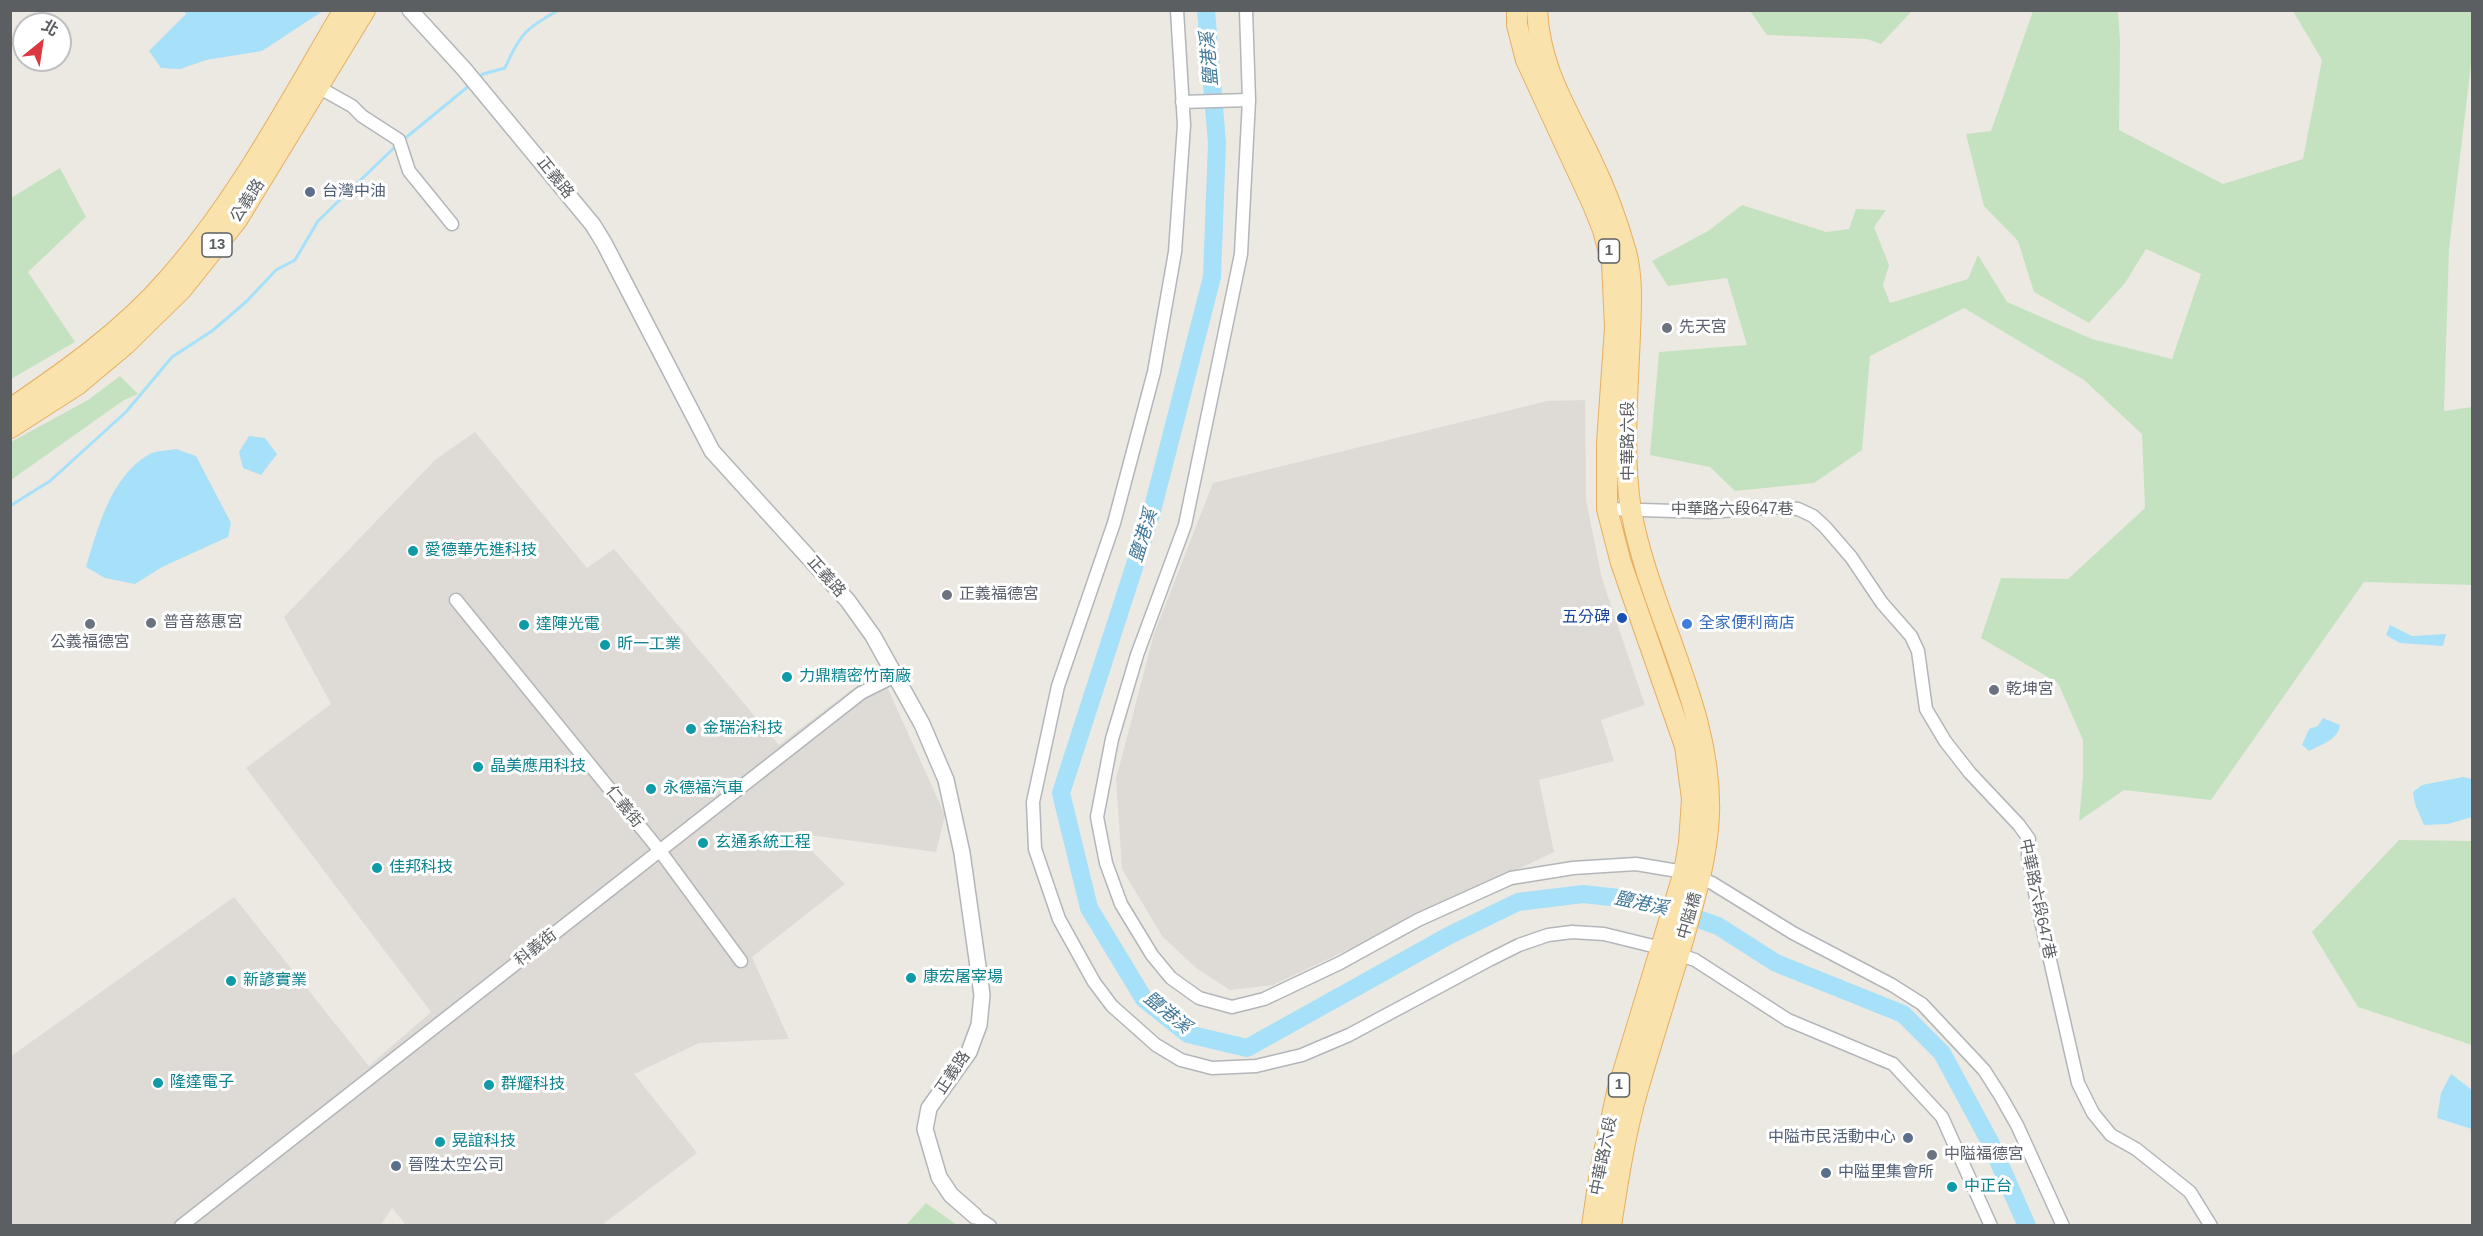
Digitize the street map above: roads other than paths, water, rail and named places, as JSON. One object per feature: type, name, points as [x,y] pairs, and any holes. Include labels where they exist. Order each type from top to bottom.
[{"type":"main road","name":"公義路","points":[[10,409],[64,372],[113,332],[167,281],[223,210],[344,10]]},
{"type":"main road","name":"公義路","points":[[10,428],[77,385],[126,344],[182,289],[237,220],[365,10]]},
{"type":"main road","name":"中華路六段","points":[[1517,10],[1517,25],[1526,60],[1593,205],[1612,263],[1615,327],[1608,443],[1607,509],[1621,563],[1685,746],[1692,800],[1689,843],[1693,875]]},
{"type":"main road","name":"中華路六段","points":[[1537,10],[1542,53],[1551,79],[1608,196],[1627,256],[1631,291],[1628,480],[1631,508],[1641,555],[1668,628],[1702,741],[1709,815],[1693,875]]},
{"type":"main road","name":"中隘橋","points":[[1670,951],[1693,875]]},
{"type":"main road","name":"中華路六段","points":[[1592,1226],[1617,1092],[1670,951]]},
{"type":"main road","name":"中華路六段","points":[[1611,1226],[1626,1137],[1670,951]]},
{"type":"street","name":"正義路","points":[[410,10],[464,69],[593,225],[712,451],[848,601],[873,636],[922,724],[946,780],[964,864],[982,995],[979,1025],[969,1052],[929,1108],[925,1129],[939,1177],[951,1195],[975,1216]]},
{"type":"street","points":[[1177,10],[1184,125],[1175,252],[1155,372],[1114,523],[1058,686],[1033,802],[1035,849],[1059,919],[1094,982],[1112,1006],[1156,1045],[1181,1060],[1212,1068],[1256,1066],[1302,1055],[1349,1035],[1520,945],[1548,935],[1572,932],[1604,934],[1670,951],[1695,960],[1788,1020],[1893,1064],[1942,1116],[1991,1226]]},
{"type":"street","points":[[1246,10],[1249,100],[1241,254],[1188,514],[1163,590],[1137,655],[1112,739],[1097,817],[1106,863],[1121,904],[1152,955],[1171,978],[1199,998],[1232,1007],[1264,999],[1340,963],[1418,920],[1511,878],[1573,868],[1635,864],[1693,875],[1793,933],[1892,985],[1922,1004],[1984,1070],[2000,1095],[2017,1125],[2063,1226]]},
{"type":"street","points":[[318,87],[352,106],[362,116],[400,143],[409,171],[452,224]]},
{"type":"street","points":[[1182,102],[1249,100]]},
{"type":"street","name":"中華路六段647巷","points":[[1607,509],[1709,512],[1777,507],[1798,509],[1819,521],[1851,557],[1882,603],[1911,636],[1918,651],[1926,709],[1945,741],[1970,773],[2019,825],[2029,839],[2028,855],[2037,903],[2078,1083],[2094,1113],[2111,1136],[2136,1149],[2190,1192],[2211,1226]]},
{"type":"street","name":"仁義街","points":[[456,600],[660,851],[741,961]]},
{"type":"street","name":"科義街","points":[[181,1226],[861,693],[894,676]]},
{"type":"street","points":[[975,1216],[990,1226]]},
{"type":"water","points":[[184,11],[323,11],[262,51],[206,60],[180,69],[161,68],[149,51],[186,14]]},
{"type":"water","points":[[249,436],[265,438],[277,454],[261,475],[243,468],[239,452]]},
{"type":"water","points":[[176,449],[196,456],[231,523],[228,537],[162,567],[135,584],[105,578],[86,567],[107,505],[124,477],[151,453]]},
{"type":"water","points":[[2390,625],[2412,636],[2446,634],[2443,646],[2400,643],[2386,635]]},
{"type":"water","points":[[2323,718],[2340,725],[2339,730],[2329,741],[2309,751],[2302,745],[2309,729],[2318,726]]},
{"type":"water","points":[[2463,777],[2472,779],[2472,817],[2448,824],[2424,825],[2415,804],[2413,792],[2422,785]]},
{"type":"water","points":[[2451,1074],[2472,1090],[2472,1129],[2437,1118],[2441,1093]]},
{"type":"waterway","points":[[477,79],[483,74],[505,68],[525,33],[559,10]]},
{"type":"waterway","name":"鹽港溪","points":[[1206,10],[1217,143],[1212,277],[1151,515],[1061,793],[1089,908],[1144,999],[1188,1034],[1247,1048],[1450,935],[1518,902],[1583,894],[1647,901],[1718,926],[1776,963],[1903,1014],[1942,1053],[1990,1142],[2027,1226]]},
{"type":"waterway","points":[[403,140],[470,85]]},
{"type":"waterway","points":[[10,506],[50,481],[126,412],[172,357],[212,331],[247,301],[276,270],[295,260],[318,221],[398,144]]},
{"type":"place","name":"台灣中油","points":[[310,192]]},
{"type":"place","name":"先天宮","points":[[1667,328]]},
{"type":"place","name":"愛德華先進科技","points":[[413,551]]},
{"type":"place","name":"正義福德宮","points":[[947,595]]},
{"type":"place","name":"五分碑","points":[[1622,618]]},
{"type":"place","name":"普音慈惠宮","points":[[151,623]]},
{"type":"place","name":"公義福德宮","points":[[90,624]]},
{"type":"place","name":"全家便利商店","points":[[1687,624]]},
{"type":"place","name":"達陣光電","points":[[524,625]]},
{"type":"place","name":"昕一工業","points":[[605,645]]},
{"type":"place","name":"力鼎精密竹南廠","points":[[787,677]]},
{"type":"place","name":"乾坤宮","points":[[1994,690]]},
{"type":"place","name":"金瑞治科技","points":[[691,729]]},
{"type":"place","name":"晶美應用科技","points":[[478,767]]},
{"type":"place","name":"永德福汽車","points":[[651,789]]},
{"type":"place","name":"玄通系統工程","points":[[703,843]]},
{"type":"place","name":"佳邦科技","points":[[377,868]]},
{"type":"place","name":"康宏屠宰場","points":[[911,978]]},
{"type":"place","name":"新諺實業","points":[[231,981]]},
{"type":"place","name":"隆達電子","points":[[158,1083]]},
{"type":"place","name":"群耀科技","points":[[489,1085]]},
{"type":"place","name":"中隘市民活動中心","points":[[1908,1138]]},
{"type":"place","name":"晃誼科技","points":[[440,1142]]},
{"type":"place","name":"中隘福德宮","points":[[1932,1155]]},
{"type":"place","name":"晉陞太空公司","points":[[396,1166]]},
{"type":"place","name":"中隘里集會所","points":[[1826,1173]]},
{"type":"place","name":"中正台","points":[[1952,1187]]}]
